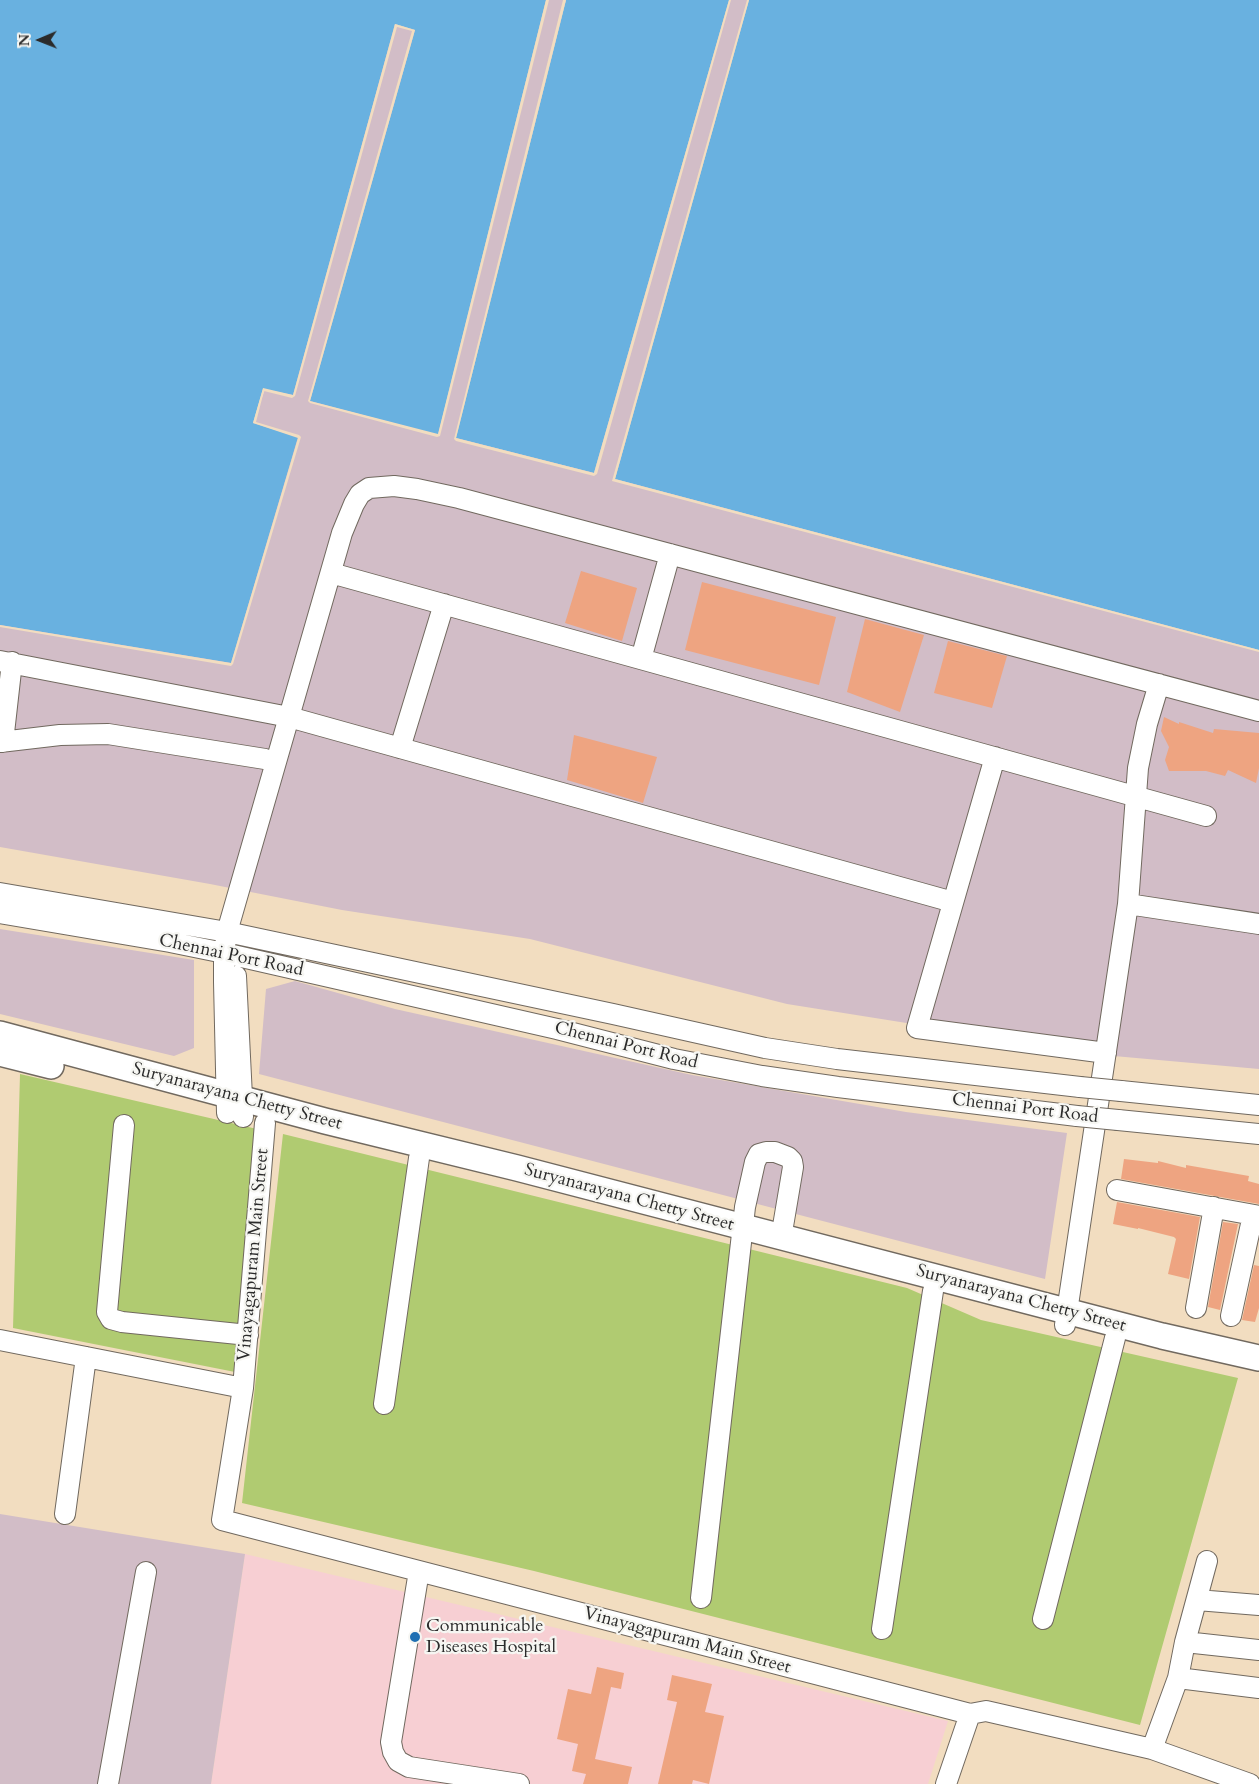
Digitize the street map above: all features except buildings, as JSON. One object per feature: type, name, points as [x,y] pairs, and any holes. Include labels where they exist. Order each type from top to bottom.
[{"type":"main road","name":"Suryanarayana Chetty Street","points":[[0,1034],[241,1109],[419,1158],[605,1208],[741,1234],[782,1238],[1066,1318],[1115,1338],[1259,1375]]},
{"type":"main road","name":"Suryanarayana Chetty Street","points":[[0,1053],[241,1109],[527,1171],[933,1291],[1162,1336],[1259,1358]]},
{"type":"street","points":[[227,932],[342,533],[360,494],[370,488],[381,486],[417,489],[459,498],[1259,711]]},
{"type":"street","points":[[641,659],[670,554]]},
{"type":"street","points":[[330,573],[1206,816]]},
{"type":"street","points":[[400,748],[444,604]]},
{"type":"street","points":[[265,759],[108,734],[60,735],[2,742],[6,662],[289,717],[953,902]]},
{"type":"street","points":[[1066,1318],[1128,904],[1141,750],[1159,684]]},
{"type":"street","points":[[995,758],[917,1028],[1106,1053]]},
{"type":"street","name":"Chennai Port Road","points":[[0,893],[227,932],[765,1048],[837,1059],[1080,1087],[1259,1105]]},
{"type":"street","points":[[1128,904],[1259,924]]},
{"type":"street","name":"Chennai Port Road","points":[[0,913],[170,942],[228,954],[557,1028],[674,1059],[762,1076],[1077,1116],[1259,1134]]},
{"type":"street","name":"Vinayagapuram Main Street","points":[[227,932],[241,1109],[248,1335],[222,1520],[970,1714],[986,1711],[1152,1749],[1250,1784]]},
{"type":"street","points":[[124,1124],[106,1312],[111,1319],[122,1322],[248,1335]]},
{"type":"street","points":[[701,1598],[741,1234],[755,1162],[759,1154],[766,1152],[775,1152],[788,1157],[792,1161],[793,1167],[782,1238]]},
{"type":"street","points":[[384,1404],[419,1158]]},
{"type":"street","points":[[1117,1190],[1256,1215],[1231,1316]]},
{"type":"street","points":[[1196,1308],[1214,1207]]},
{"type":"street","points":[[882,1629],[933,1291]]},
{"type":"street","points":[[1043,1619],[1115,1338]]},
{"type":"street","name":"Vinayagapuram Main Street","points":[[0,1340],[242,1388]]},
{"type":"street","points":[[65,1514],[86,1357]]},
{"type":"street","points":[[1152,1749],[1178,1678],[1206,1561]]},
{"type":"street","points":[[419,1571],[391,1742],[393,1752],[398,1761],[410,1767],[519,1784]]},
{"type":"street","points":[[108,1784],[146,1572]]},
{"type":"street","points":[[1197,1600],[1259,1605]]},
{"type":"street","points":[[1186,1642],[1259,1650]]},
{"type":"street","points":[[1178,1678],[1259,1688]]},
{"type":"street","points":[[946,1784],[970,1714]]},
{"type":"shaded area","points":[[546,0],[566,0],[456,438],[594,473],[729,0],[749,0],[615,479],[1259,650],[1259,1069],[1114,1056],[787,1004],[530,939],[342,910],[210,884],[0,847],[0,625],[253,423],[395,24],[415,30],[438,434]]},
{"type":"shaded area","points":[[0,929],[194,960],[194,1048],[174,1056],[0,1014]]},
{"type":"shaded area","points":[[295,981],[395,1009],[692,1075],[906,1112],[1067,1133],[1045,1279],[259,1074],[266,989]]},
{"type":"shaded area","points":[[0,1514],[245,1554],[211,1784],[0,1784]]},
{"type":"shaded area","name":"Communicable Diseases Hospital","points":[[245,1554],[948,1721],[928,1784],[211,1784]]},
{"type":"green space","points":[[20,1074],[257,1129],[235,1372],[13,1328]]},
{"type":"green space","points":[[283,1134],[907,1288],[981,1320],[1238,1378],[1140,1725],[534,1571],[242,1503]]},
{"type":"water","points":[[0,0],[546,0],[438,435],[310,401],[415,30],[395,24],[293,395],[263,389],[253,423],[298,437],[231,663],[0,625]]},
{"type":"water","points":[[566,0],[729,0],[594,473],[456,438]]},
{"type":"water","points":[[749,0],[1259,0],[1259,650],[615,479]]},
{"type":"pier","points":[[546,0],[549,0],[440,436],[437,437],[308,401],[412,31],[397,27],[295,396],[292,398],[264,391],[256,422],[301,437],[233,664],[231,666],[0,627],[0,625],[231,663],[298,438],[253,423],[263,388],[293,395],[395,24],[415,30],[310,401],[438,434]]},
{"type":"pier","points":[[563,0],[566,0],[456,438],[594,473],[729,0],[731,0],[597,474],[594,476],[454,439]]},
{"type":"pier","points":[[747,0],[749,0],[615,479],[1259,650],[1259,652],[612,481]]},
{"type":"place","name":"Communicable Diseases Hospital","points":[[415,1637]]}]
